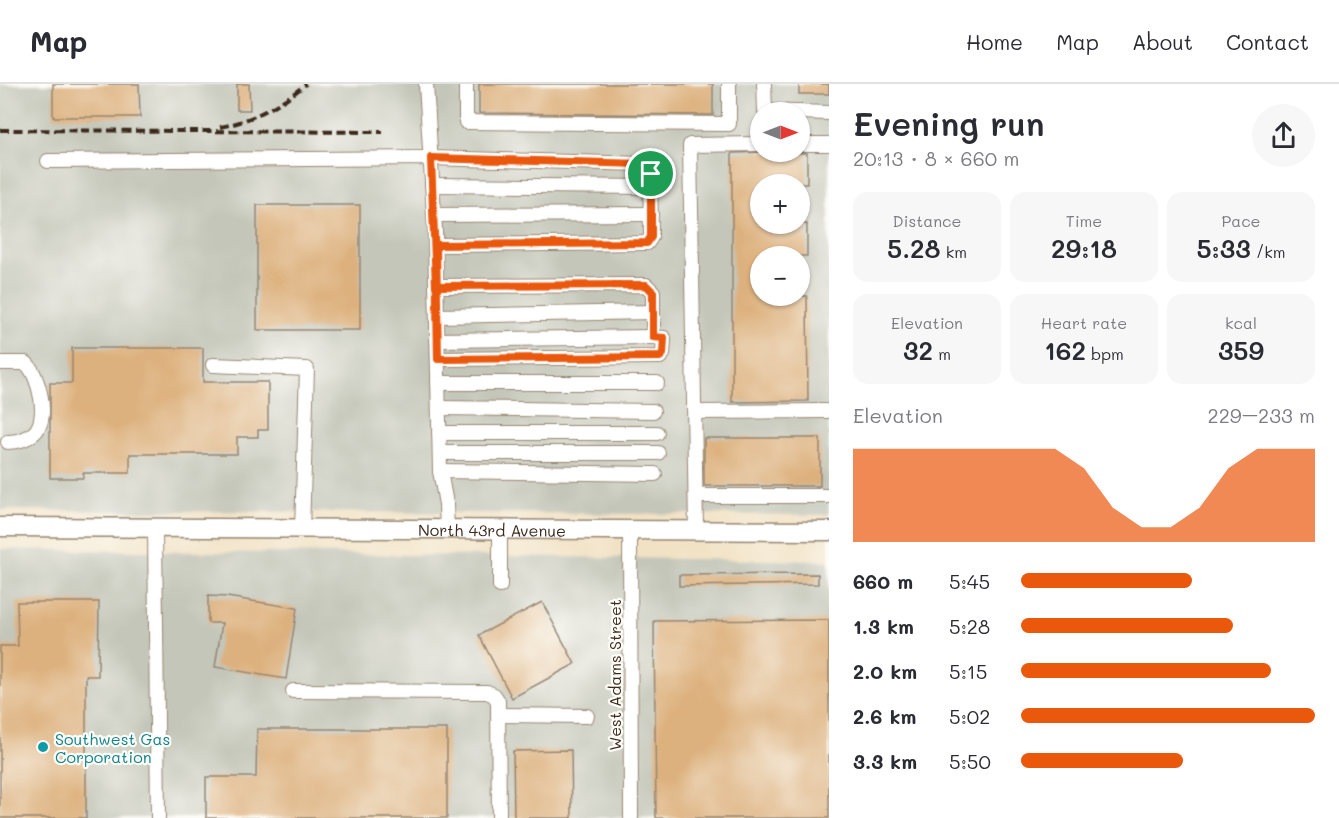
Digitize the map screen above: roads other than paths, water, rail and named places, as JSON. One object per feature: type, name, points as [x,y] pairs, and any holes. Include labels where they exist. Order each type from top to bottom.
[{"type":"main road","name":"North 43rd Avenue","points":[[0,527],[630,532],[829,531]]},
{"type":"street","points":[[426,84],[436,245],[440,471],[446,504],[447,531]]},
{"type":"street","points":[[466,84],[466,122],[729,123],[729,84]]},
{"type":"street","points":[[764,84],[765,111],[829,113]]},
{"type":"street","points":[[696,531],[690,146],[750,144]]},
{"type":"street","points":[[810,144],[829,144]]},
{"type":"street","points":[[48,161],[431,158],[642,164],[650,171],[651,240],[644,244],[436,245]]},
{"type":"street","points":[[432,185],[651,187]]},
{"type":"street","points":[[434,215],[651,214]]},
{"type":"street","points":[[436,286],[646,285],[653,292],[653,337]]},
{"type":"street","points":[[437,316],[653,312]]},
{"type":"street","points":[[437,340],[653,337],[664,338],[665,349],[662,356],[438,359]]},
{"type":"street","points":[[0,363],[26,363],[35,371],[40,387],[41,421],[35,432],[17,442],[8,442]]},
{"type":"street","points":[[213,366],[307,369],[302,456],[302,530]]},
{"type":"street","points":[[438,383],[657,383]]},
{"type":"street","points":[[439,408],[653,411]]},
{"type":"street","points":[[694,412],[829,411]]},
{"type":"street","points":[[440,433],[657,434]]},
{"type":"street","points":[[440,453],[658,453]]},
{"type":"street","points":[[440,471],[655,474]]},
{"type":"street","points":[[696,496],[829,495]]},
{"type":"street","points":[[155,529],[158,818]]},
{"type":"street","points":[[500,531],[500,586]]},
{"type":"street","name":"West Adams Street","points":[[630,532],[631,818]]},
{"type":"street","points":[[293,691],[487,692],[494,695],[498,701],[499,818]]},
{"type":"street","points":[[498,715],[587,716]]},
{"type":"railway","points":[[220,127],[243,121],[266,111],[306,84]]},
{"type":"railway","points":[[0,130],[383,132]]},
{"type":"place","name":"Southwest Gas Corporation","points":[[43,747]]}]
